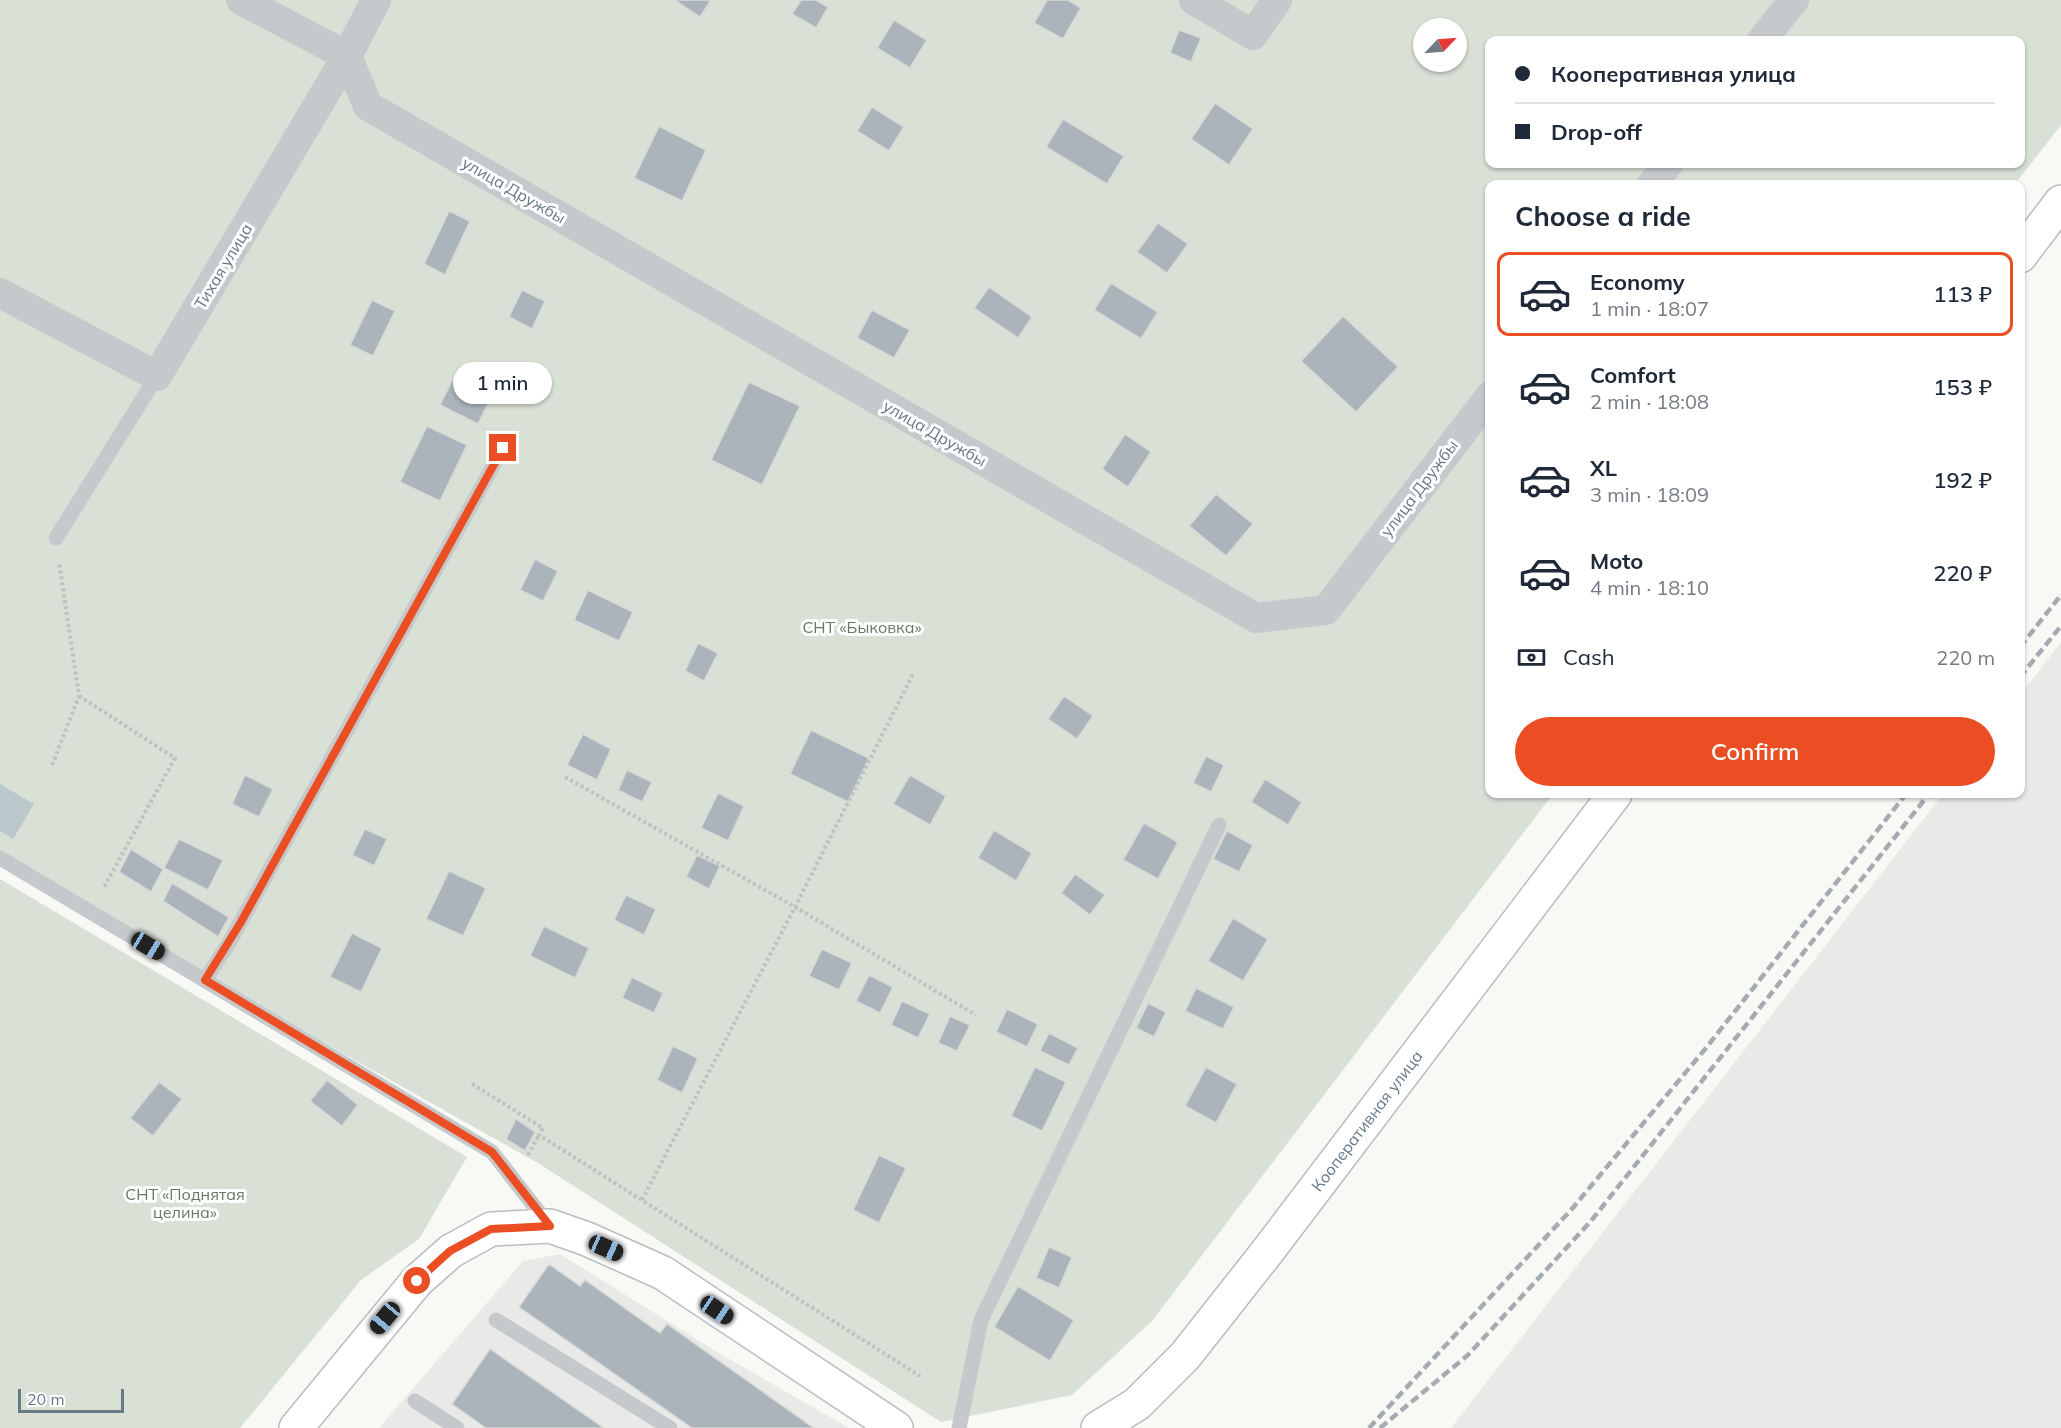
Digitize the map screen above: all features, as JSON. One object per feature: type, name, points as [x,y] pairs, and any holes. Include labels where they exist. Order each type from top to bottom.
[{"type":"main road","points":[[2025,249],[2061,202]]},
{"type":"main road","name":"Кооперативная улица","points":[[1098,1428],[1137,1404],[1185,1356],[1267,1252],[1612,798]]},
{"type":"main road","points":[[296,1428],[405,1296],[450,1251],[491,1229],[550,1226],[587,1239],[663,1273],[896,1428]]},
{"type":"street","points":[[241,0],[347,56]]},
{"type":"street","name":"Тихая улица","points":[[157,376],[347,56],[376,0]]},
{"type":"street","points":[[1194,0],[1253,35],[1277,0]]},
{"type":"street","points":[[1765,36],[1794,0]]},
{"type":"street","name":"улица Дружбы","points":[[347,56],[368,106],[1256,618],[1326,610],[1485,403]]},
{"type":"street","points":[[1655,180],[1665,168]]},
{"type":"street","points":[[0,293],[157,376]]},
{"type":"lane","points":[[56,538],[157,376]]},
{"type":"lane","points":[[205,980],[235,932],[503,448]]},
{"type":"lane","points":[[959,1428],[981,1320],[1219,825]]},
{"type":"lane","points":[[0,858],[492,1152],[550,1226]]},
{"type":"lane","points":[[495,1320],[670,1428]]},
{"type":"lane","points":[[415,1401],[458,1428]]},
{"type":"path","points":[[52,765],[79,696],[56,538]]},
{"type":"path","points":[[642,1200],[795,907],[914,672]]},
{"type":"path","points":[[79,696],[175,758],[91,912]]},
{"type":"path","points":[[565,777],[795,907],[975,1015]]},
{"type":"path","points":[[472,1084],[543,1128],[524,1162]]},
{"type":"path","points":[[539,1135],[920,1376]]},
{"type":"shaded area","points":[[2061,642],[2061,1428],[1451,1428],[1940,798],[2025,798],[2025,689]]},
{"type":"shaded area","points":[[0,784],[34,804],[13,839],[0,831]]},
{"type":"shaded area","points":[[560,1254],[717,1352],[849,1428],[379,1428],[523,1261]]},
{"type":"green space","name":"СНТ «Быковка»","points":[[0,0],[2061,0],[2061,125],[2018,180],[1485,180],[1485,798],[1550,798],[1152,1321],[1072,1395],[941,1422],[538,1163],[0,861]]},
{"type":"green space","name":"СНТ «Поднятая целина»","points":[[0,879],[467,1157],[419,1239],[361,1280],[240,1428],[0,1428]]},
{"type":"building","points":[[677,0],[711,0],[700,17]]},
{"type":"building","points":[[801,0],[816,0],[828,7],[816,28],[792,14]]},
{"type":"building","points":[[1047,0],[1068,0],[1081,8],[1063,39],[1034,23]]},
{"type":"building","points":[[894,20],[927,40],[910,68],[877,48]]},
{"type":"building","points":[[1179,30],[1201,38],[1191,62],[1170,53]]},
{"type":"building","points":[[1215,103],[1253,129],[1229,165],[1191,139]]},
{"type":"building","points":[[872,107],[904,127],[889,151],[857,131]]},
{"type":"building","points":[[1063,119],[1124,156],[1107,184],[1046,147]]},
{"type":"building","points":[[659,126],[706,150],[682,201],[634,178]]},
{"type":"building","points":[[449,211],[470,221],[445,275],[424,264]]},
{"type":"building","points":[[1158,223],[1188,244],[1167,273],[1137,252]]},
{"type":"building","points":[[1111,283],[1158,312],[1141,339],[1094,310]]},
{"type":"building","points":[[989,287],[1032,317],[1018,338],[974,308]]},
{"type":"building","points":[[522,290],[545,301],[532,329],[509,317]]},
{"type":"building","points":[[372,300],[395,311],[373,356],[350,345]]},
{"type":"building","points":[[872,310],[910,330],[894,358],[857,338]]},
{"type":"building","points":[[1343,316],[1398,367],[1356,412],[1301,361]]},
{"type":"building","points":[[459,367],[497,385],[478,424],[440,405]]},
{"type":"building","points":[[749,382],[800,406],[762,485],[711,460]]},
{"type":"building","points":[[427,426],[467,445],[440,501],[400,482]]},
{"type":"building","points":[[1125,434],[1151,452],[1128,487],[1102,469]]},
{"type":"building","points":[[1216,494],[1253,524],[1226,556],[1189,526]]},
{"type":"building","points":[[535,559],[558,571],[543,601],[520,590]]},
{"type":"building","points":[[588,590],[633,612],[619,641],[574,620]]},
{"type":"building","points":[[698,643],[718,653],[704,681],[685,671]]},
{"type":"building","points":[[1064,696],[1093,716],[1077,739],[1048,719]]},
{"type":"building","points":[[811,730],[869,758],[848,802],[790,774]]},
{"type":"building","points":[[583,734],[611,749],[597,780],[567,765]]},
{"type":"building","points":[[1206,756],[1224,765],[1211,792],[1193,783]]},
{"type":"building","points":[[627,770],[652,782],[642,802],[618,790]]},
{"type":"building","points":[[245,775],[273,789],[259,817],[232,804]]},
{"type":"building","points":[[910,775],[946,796],[930,825],[893,804]]},
{"type":"building","points":[[1265,779],[1302,802],[1288,825],[1251,802]]},
{"type":"building","points":[[718,793],[744,806],[728,841],[701,828]]},
{"type":"building","points":[[1144,823],[1178,842],[1158,879],[1123,860]]},
{"type":"building","points":[[365,829],[387,839],[374,866],[352,855]]},
{"type":"building","points":[[994,830],[1032,853],[1016,881],[978,858]]},
{"type":"building","points":[[1227,831],[1253,845],[1239,872],[1213,859]]},
{"type":"building","points":[[179,839],[223,860],[208,890],[164,868]]},
{"type":"building","points":[[131,849],[163,869],[151,892],[119,872]]},
{"type":"building","points":[[697,855],[720,866],[709,889],[686,877]]},
{"type":"building","points":[[449,871],[486,888],[463,936],[426,919]]},
{"type":"building","points":[[1075,874],[1105,895],[1090,915],[1061,893]]},
{"type":"building","points":[[172,883],[229,917],[218,937],[163,901]]},
{"type":"building","points":[[626,895],[656,909],[644,935],[614,920]]},
{"type":"building","points":[[1233,918],[1268,939],[1243,981],[1208,961]]},
{"type":"building","points":[[544,926],[589,948],[575,978],[530,956]]},
{"type":"building","points":[[352,933],[382,948],[361,992],[330,977]]},
{"type":"building","points":[[822,949],[852,963],[839,990],[809,976]]},
{"type":"building","points":[[869,975],[893,987],[880,1013],[856,1001]]},
{"type":"building","points":[[632,977],[663,993],[654,1013],[622,998]]},
{"type":"building","points":[[1196,988],[1234,1007],[1223,1029],[1185,1011]]},
{"type":"building","points":[[902,1001],[930,1014],[918,1038],[891,1025]]},
{"type":"building","points":[[1148,1003],[1166,1012],[1154,1037],[1136,1028]]},
{"type":"building","points":[[1007,1009],[1038,1024],[1027,1047],[996,1032]]},
{"type":"building","points":[[950,1016],[970,1025],[957,1051],[938,1043]]},
{"type":"building","points":[[1049,1033],[1078,1048],[1069,1065],[1040,1051]]},
{"type":"building","points":[[673,1046],[698,1058],[682,1093],[657,1080]]},
{"type":"building","points":[[1035,1067],[1066,1082],[1042,1131],[1011,1116]]},
{"type":"building","points":[[1206,1067],[1237,1084],[1216,1123],[1185,1106]]},
{"type":"building","points":[[327,1080],[358,1105],[342,1126],[310,1101]]},
{"type":"building","points":[[159,1082],[182,1099],[153,1136],[130,1118]]},
{"type":"building","points":[[516,1119],[535,1132],[525,1151],[506,1139]]},
{"type":"building","points":[[879,1155],[906,1168],[879,1223],[853,1210]]},
{"type":"building","points":[[1049,1247],[1072,1257],[1059,1288],[1036,1278]]},
{"type":"building","points":[[549,1264],[580,1286],[585,1280],[660,1333],[667,1324],[814,1428],[692,1428],[519,1307]]},
{"type":"building","points":[[1018,1286],[1074,1320],[1050,1361],[994,1327]]},
{"type":"building","points":[[490,1349],[604,1428],[486,1428],[452,1404]]},
{"type":"railway","points":[[2025,641],[2061,595]]},
{"type":"railway","points":[[2025,671],[2061,626]]},
{"type":"railway","points":[[1369,1428],[1571,1210],[1706,1048],[1903,798]]},
{"type":"railway","points":[[1380,1428],[1468,1355],[1591,1221],[1926,798]]},
{"type":"route","points":[[417,1281],[450,1251],[491,1229],[550,1226],[492,1152],[205,980],[241,922],[503,448]]}]
